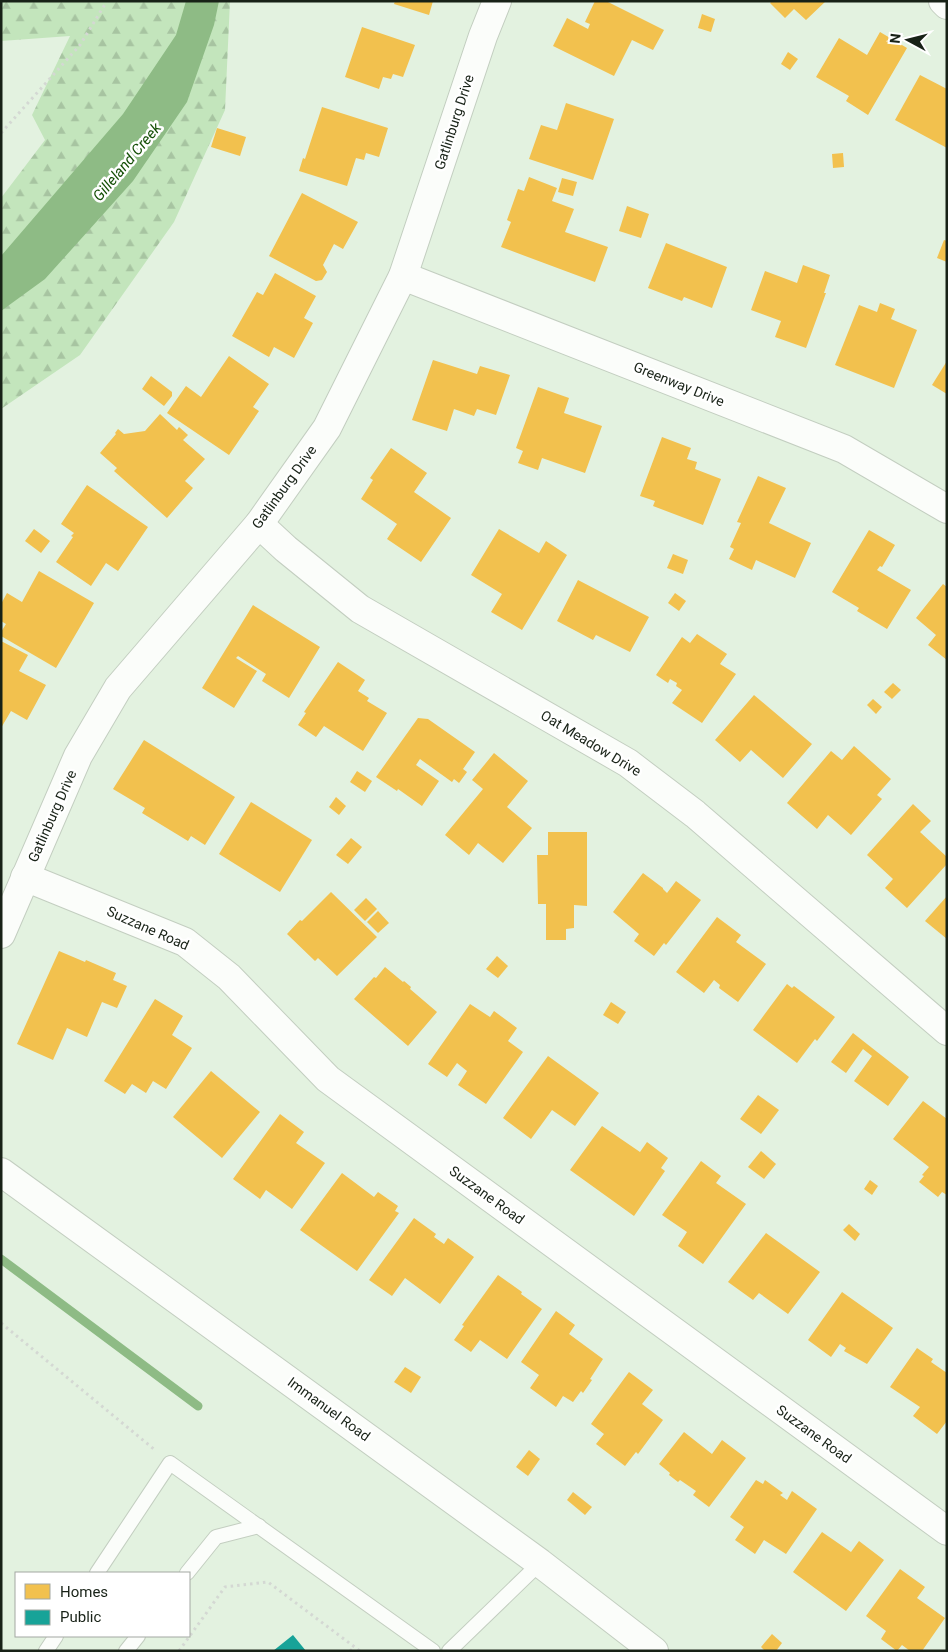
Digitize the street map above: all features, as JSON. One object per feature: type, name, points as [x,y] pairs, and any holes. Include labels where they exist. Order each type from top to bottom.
[{"type":"street","name":"Gatlinburg Drive","points":[[1,934],[78,756],[118,688],[259,524],[327,428],[403,276],[482,36],[497,1]]},
{"type":"street","points":[[943,1],[947,5]]},
{"type":"street","name":"Greenway Drive","points":[[403,276],[844,449],[947,509]]},
{"type":"street","name":"Oat Meadow Drive","points":[[259,524],[286,549],[360,609],[628,763],[695,814],[947,1031]]},
{"type":"street","name":"Suzzane Road","points":[[25,877],[185,942],[230,977],[328,1079],[947,1531]]},
{"type":"street","name":"Immanuel Road","points":[[1,1172],[540,1563],[654,1651]]},
{"type":"lane","points":[[98,1572],[170,1463],[433,1651]]},
{"type":"lane","points":[[189,1572],[216,1537],[259,1526]]},
{"type":"lane","points":[[449,1651],[540,1563]]},
{"type":"lane","points":[[46,1651],[55,1637]]},
{"type":"lane","points":[[126,1651],[137,1637]]},
{"type":"path","points":[[1,133],[80,45],[107,1]]},
{"type":"path","points":[[1,1323],[170,1463]]},
{"type":"path","points":[[190,1636],[225,1587],[268,1582],[360,1651]]},
{"type":"path","points":[[179,1651],[189,1637]]},
{"type":"path","points":[[350,1651],[355,1647]]},
{"type":"green space","points":[[1,1],[230,1],[225,110],[174,222],[80,355],[1,409],[1,198],[45,140],[32,115],[70,36],[1,41]]},
{"type":"water","name":"Gilleland Creek","points":[[186,1],[219,1],[214,25],[187,102],[133,181],[45,279],[1,311],[1,256],[123,114],[176,35]]},
{"type":"building: Homes","points":[[395,1],[433,1],[429,15],[394,4]]},
{"type":"building: Homes","points":[[595,1],[606,1],[664,30],[653,50],[632,40],[614,76],[553,46],[567,18],[588,29],[590,24],[585,22]]},
{"type":"building: Homes","points":[[772,1],[826,1],[806,20],[794,9],[785,18],[770,3]]},
{"type":"building: Homes","points":[[702,14],[715,19],[711,32],[698,28]]},
{"type":"building: Homes","points":[[362,27],[415,45],[403,77],[393,74],[391,79],[383,77],[379,89],[345,77]]},
{"type":"building: Homes","points":[[880,32],[907,48],[868,115],[846,101],[849,96],[816,77],[839,38],[867,55]]},
{"type":"building: Homes","points":[[788,52],[798,59],[790,70],[781,64]]},
{"type":"building: Homes","points":[[920,75],[947,89],[947,148],[895,120]]},
{"type":"building: Homes","points":[[566,103],[614,119],[593,180],[529,159],[541,125],[557,130]]},
{"type":"building: Homes","points":[[322,107],[388,128],[379,157],[366,153],[364,160],[356,158],[347,186],[299,171],[303,158],[305,159]]},
{"type":"building: Homes","points":[[217,128],[246,137],[240,156],[211,147]]},
{"type":"building: Homes","points":[[843,153],[844,167],[833,168],[832,154]]},
{"type":"building: Homes","points":[[529,177],[557,188],[552,201],[574,209],[565,232],[608,247],[595,282],[501,247],[511,222],[507,220],[518,189],[524,191]]},
{"type":"building: Homes","points":[[562,178],[577,182],[573,196],[558,192]]},
{"type":"building: Homes","points":[[302,193],[358,222],[343,249],[334,244],[323,265],[327,272],[322,280],[316,281],[269,256]]},
{"type":"building: Homes","points":[[627,206],[649,214],[641,238],[619,231]]},
{"type":"building: Homes","points":[[944,240],[947,241],[947,262],[937,258]]},
{"type":"building: Homes","points":[[666,243],[727,267],[712,308],[684,297],[682,301],[648,288]]},
{"type":"building: Homes","points":[[803,265],[830,275],[824,293],[826,293],[806,348],[775,337],[781,321],[751,310],[765,271],[797,283]]},
{"type":"building: Homes","points":[[275,273],[316,296],[304,318],[313,323],[294,358],[274,347],[269,357],[232,336],[257,292],[263,295]]},
{"type":"building: Homes","points":[[880,303],[895,309],[891,319],[917,330],[894,388],[835,365],[859,305],[877,312]]},
{"type":"building: Homes","points":[[229,356],[269,384],[253,407],[259,411],[229,455],[167,413],[186,386],[201,397]]},
{"type":"building: Homes","points":[[433,360],[477,374],[480,366],[510,375],[496,415],[477,409],[474,416],[454,409],[447,431],[412,420]]},
{"type":"building: Homes","points":[[947,361],[947,394],[932,385]]},
{"type":"building: Homes","points":[[151,376],[172,392],[172,396],[164,406],[142,389]]},
{"type":"building: Homes","points":[[538,387],[569,398],[564,413],[602,426],[585,473],[542,458],[538,470],[518,463],[523,451],[516,448]]},
{"type":"building: Homes","points":[[160,414],[177,430],[179,427],[188,435],[183,440],[205,459],[185,481],[193,488],[167,518],[114,471],[117,468],[100,453],[118,429],[124,434],[145,431]]},
{"type":"building: Homes","points":[[662,437],[691,448],[687,459],[697,462],[695,469],[721,479],[703,525],[653,506],[655,501],[640,496]]},
{"type":"building: Homes","points":[[391,448],[427,473],[414,492],[451,518],[421,562],[387,539],[397,524],[361,499],[373,480],[370,478]]},
{"type":"building: Homes","points":[[758,476],[786,488],[769,523],[811,543],[795,578],[756,560],[752,570],[729,559],[734,549],[730,547],[741,523],[737,522]]},
{"type":"building: Homes","points":[[87,485],[148,527],[118,571],[106,563],[91,586],[56,562],[74,533],[61,524]]},
{"type":"building: Homes","points":[[34,529],[50,541],[41,553],[25,541]]},
{"type":"building: Homes","points":[[499,529],[539,553],[546,541],[567,555],[522,630],[491,612],[502,594],[471,575]]},
{"type":"building: Homes","points":[[869,530],[895,545],[882,567],[880,566],[877,570],[911,590],[887,629],[857,611],[859,608],[832,592]]},
{"type":"building: Homes","points":[[673,554],[688,560],[683,574],[667,568]]},
{"type":"building: Homes","points":[[39,571],[94,603],[56,668],[1,636],[1,632],[6,624],[1,621],[1,604],[7,593],[22,602]]},
{"type":"building: Homes","points":[[578,580],[649,617],[630,652],[596,635],[593,640],[557,621]]},
{"type":"building: Homes","points":[[943,584],[947,587],[947,660],[928,645],[936,635],[916,618]]},
{"type":"building: Homes","points":[[675,593],[686,601],[679,611],[668,603]]},
{"type":"building: Homes","points":[[253,605],[320,647],[289,698],[262,681],[266,674],[238,656],[236,658],[257,671],[234,708],[202,688]]},
{"type":"building: Homes","points":[[697,634],[727,654],[720,664],[736,674],[702,723],[672,703],[682,690],[676,686],[677,683],[670,679],[668,683],[656,675],[682,637],[690,643]]},
{"type":"building: Homes","points":[[1,641],[28,655],[19,671],[46,685],[27,720],[11,711],[1,728]]},
{"type":"building: Homes","points":[[338,662],[365,680],[358,691],[369,698],[367,701],[387,713],[363,751],[324,726],[316,737],[298,725],[306,713],[304,712]]},
{"type":"building: Homes","points":[[893,683],[901,690],[892,699],[884,692]]},
{"type":"building: Homes","points":[[754,695],[812,744],[783,778],[751,750],[740,762],[715,740]]},
{"type":"building: Homes","points":[[873,699],[882,707],[876,714],[867,705]]},
{"type":"building: Homes","points":[[418,718],[428,719],[475,752],[463,769],[467,772],[459,783],[454,779],[452,782],[420,759],[416,765],[439,781],[422,806],[398,789],[397,791],[376,777]]},
{"type":"building: Homes","points":[[144,740],[235,797],[205,845],[191,836],[188,841],[142,813],[145,808],[113,789]]},
{"type":"building: Homes","points":[[854,746],[891,779],[877,795],[882,799],[851,835],[828,815],[817,829],[787,803],[831,751],[842,760]]},
{"type":"building: Homes","points":[[494,753],[528,781],[507,807],[532,828],[503,863],[478,843],[469,855],[445,835],[483,789],[472,780]]},
{"type":"building: Homes","points":[[357,771],[372,781],[365,792],[350,782]]},
{"type":"building: Homes","points":[[336,797],[346,806],[339,815],[329,807]]},
{"type":"building: Homes","points":[[251,802],[312,840],[280,892],[219,854]]},
{"type":"building: Homes","points":[[913,804],[931,821],[920,832],[947,857],[947,864],[907,908],[885,888],[893,879],[867,855]]},
{"type":"building: Homes","points":[[548,832],[587,832],[587,906],[574,905],[574,928],[566,929],[566,940],[546,940],[546,904],[538,904],[537,855],[548,855]]},
{"type":"building: Homes","points":[[351,838],[362,847],[348,864],[336,855]]},
{"type":"building: Homes","points":[[643,873],[667,893],[676,881],[701,900],[666,945],[664,943],[654,956],[634,941],[639,934],[613,912]]},
{"type":"building: Homes","points":[[331,892],[377,937],[337,976],[318,958],[315,961],[287,934]]},
{"type":"building: Homes","points":[[947,896],[947,939],[925,921]]},
{"type":"building: Homes","points":[[366,898],[377,909],[365,921],[354,910]]},
{"type":"building: Homes","points":[[378,911],[389,923],[378,933],[367,922]]},
{"type":"building: Homes","points":[[717,917],[741,935],[736,942],[766,964],[738,1002],[719,988],[720,985],[714,980],[704,993],[676,972]]},
{"type":"building: Homes","points":[[59,951],[116,973],[113,980],[127,986],[117,1008],[102,1002],[87,1037],[67,1028],[53,1060],[17,1044]]},
{"type":"building: Homes","points":[[497,956],[508,966],[498,978],[486,969]]},
{"type":"building: Homes","points":[[385,967],[411,987],[410,989],[437,1012],[408,1046],[354,999]]},
{"type":"building: Homes","points":[[787,984],[792,988],[794,986],[835,1017],[797,1063],[753,1030]]},
{"type":"building: Homes","points":[[155,999],[183,1016],[172,1035],[192,1048],[166,1089],[153,1081],[146,1093],[132,1084],[125,1094],[104,1081]]},
{"type":"building: Homes","points":[[611,1002],[626,1012],[618,1024],[603,1015]]},
{"type":"building: Homes","points":[[470,1004],[490,1017],[494,1011],[517,1028],[508,1041],[523,1052],[486,1104],[458,1085],[467,1071],[457,1063],[447,1077],[428,1064]]},
{"type":"building: Homes","points":[[853,1033],[909,1077],[888,1106],[854,1081],[872,1056],[863,1049],[846,1073],[831,1062]]},
{"type":"building: Homes","points":[[548,1056],[599,1093],[575,1126],[552,1110],[531,1139],[503,1118]]},
{"type":"building: Homes","points":[[211,1071],[260,1112],[222,1158],[173,1117]]},
{"type":"building: Homes","points":[[758,1095],[779,1110],[761,1134],[740,1119]]},
{"type":"building: Homes","points":[[923,1101],[947,1119],[947,1195],[942,1192],[938,1197],[919,1182],[929,1167],[893,1139]]},
{"type":"building: Homes","points":[[280,1114],[304,1132],[296,1143],[325,1163],[292,1209],[266,1190],[260,1199],[233,1179]]},
{"type":"building: Homes","points":[[602,1126],[640,1152],[647,1142],[668,1158],[661,1168],[665,1171],[634,1216],[570,1170]]},
{"type":"building: Homes","points":[[761,1151],[776,1164],[764,1179],[748,1167]]},
{"type":"building: Homes","points":[[701,1161],[721,1176],[716,1183],[746,1204],[703,1264],[678,1246],[687,1232],[662,1215]]},
{"type":"building: Homes","points":[[342,1173],[374,1197],[378,1192],[398,1206],[395,1211],[399,1213],[357,1271],[300,1230]]},
{"type":"building: Homes","points":[[870,1180],[878,1186],[872,1195],[864,1189]]},
{"type":"building: Homes","points":[[414,1218],[436,1234],[434,1237],[444,1244],[448,1238],[474,1257],[440,1304],[405,1278],[392,1296],[369,1280]]},
{"type":"building: Homes","points":[[849,1224],[860,1234],[855,1241],[843,1230]]},
{"type":"building: Homes","points":[[766,1233],[820,1272],[788,1314],[759,1293],[753,1300],[728,1282]]},
{"type":"building: Homes","points":[[498,1275],[542,1309],[507,1359],[480,1340],[471,1352],[454,1340],[464,1326],[462,1325]]},
{"type":"building: Homes","points":[[842,1292],[893,1328],[867,1364],[844,1351],[846,1348],[840,1344],[831,1357],[808,1340]]},
{"type":"building: Homes","points":[[556,1311],[575,1325],[569,1334],[603,1359],[583,1393],[581,1391],[573,1402],[563,1396],[556,1407],[530,1388],[539,1375],[521,1362]]},
{"type":"building: Homes","points":[[917,1348],[933,1359],[931,1362],[947,1373],[947,1421],[937,1434],[913,1416],[920,1407],[890,1387]]},
{"type":"building: Homes","points":[[405,1367],[421,1377],[411,1393],[394,1382]]},
{"type":"building: Homes","points":[[629,1372],[653,1390],[642,1404],[663,1420],[638,1454],[636,1452],[625,1466],[596,1444],[604,1434],[591,1424]]},
{"type":"building: Homes","points":[[684,1432],[712,1454],[722,1440],[746,1458],[709,1507],[693,1495],[696,1491],[680,1480],[678,1482],[659,1464]]},
{"type":"building: Homes","points":[[529,1450],[540,1459],[528,1476],[516,1467]]},
{"type":"building: Homes","points":[[756,1480],[763,1484],[765,1480],[783,1493],[780,1495],[787,1500],[792,1491],[817,1509],[786,1554],[764,1540],[755,1554],[735,1540],[744,1527],[730,1517]]},
{"type":"building: Homes","points":[[573,1492],[592,1507],[585,1515],[567,1500]]},
{"type":"building: Homes","points":[[822,1532],[851,1552],[859,1541],[884,1560],[846,1611],[793,1572]]},
{"type":"building: Homes","points":[[900,1569],[925,1587],[917,1598],[945,1618],[922,1651],[910,1651],[902,1645],[897,1651],[881,1639],[886,1631],[866,1616]]},
{"type":"building: Homes","points":[[772,1634],[782,1643],[776,1651],[765,1651],[761,1647]]},
{"type":"building: Public","points":[[293,1635],[306,1651],[273,1651]]},
{"type":"waterway","points":[[1,1259],[198,1406]]}]
